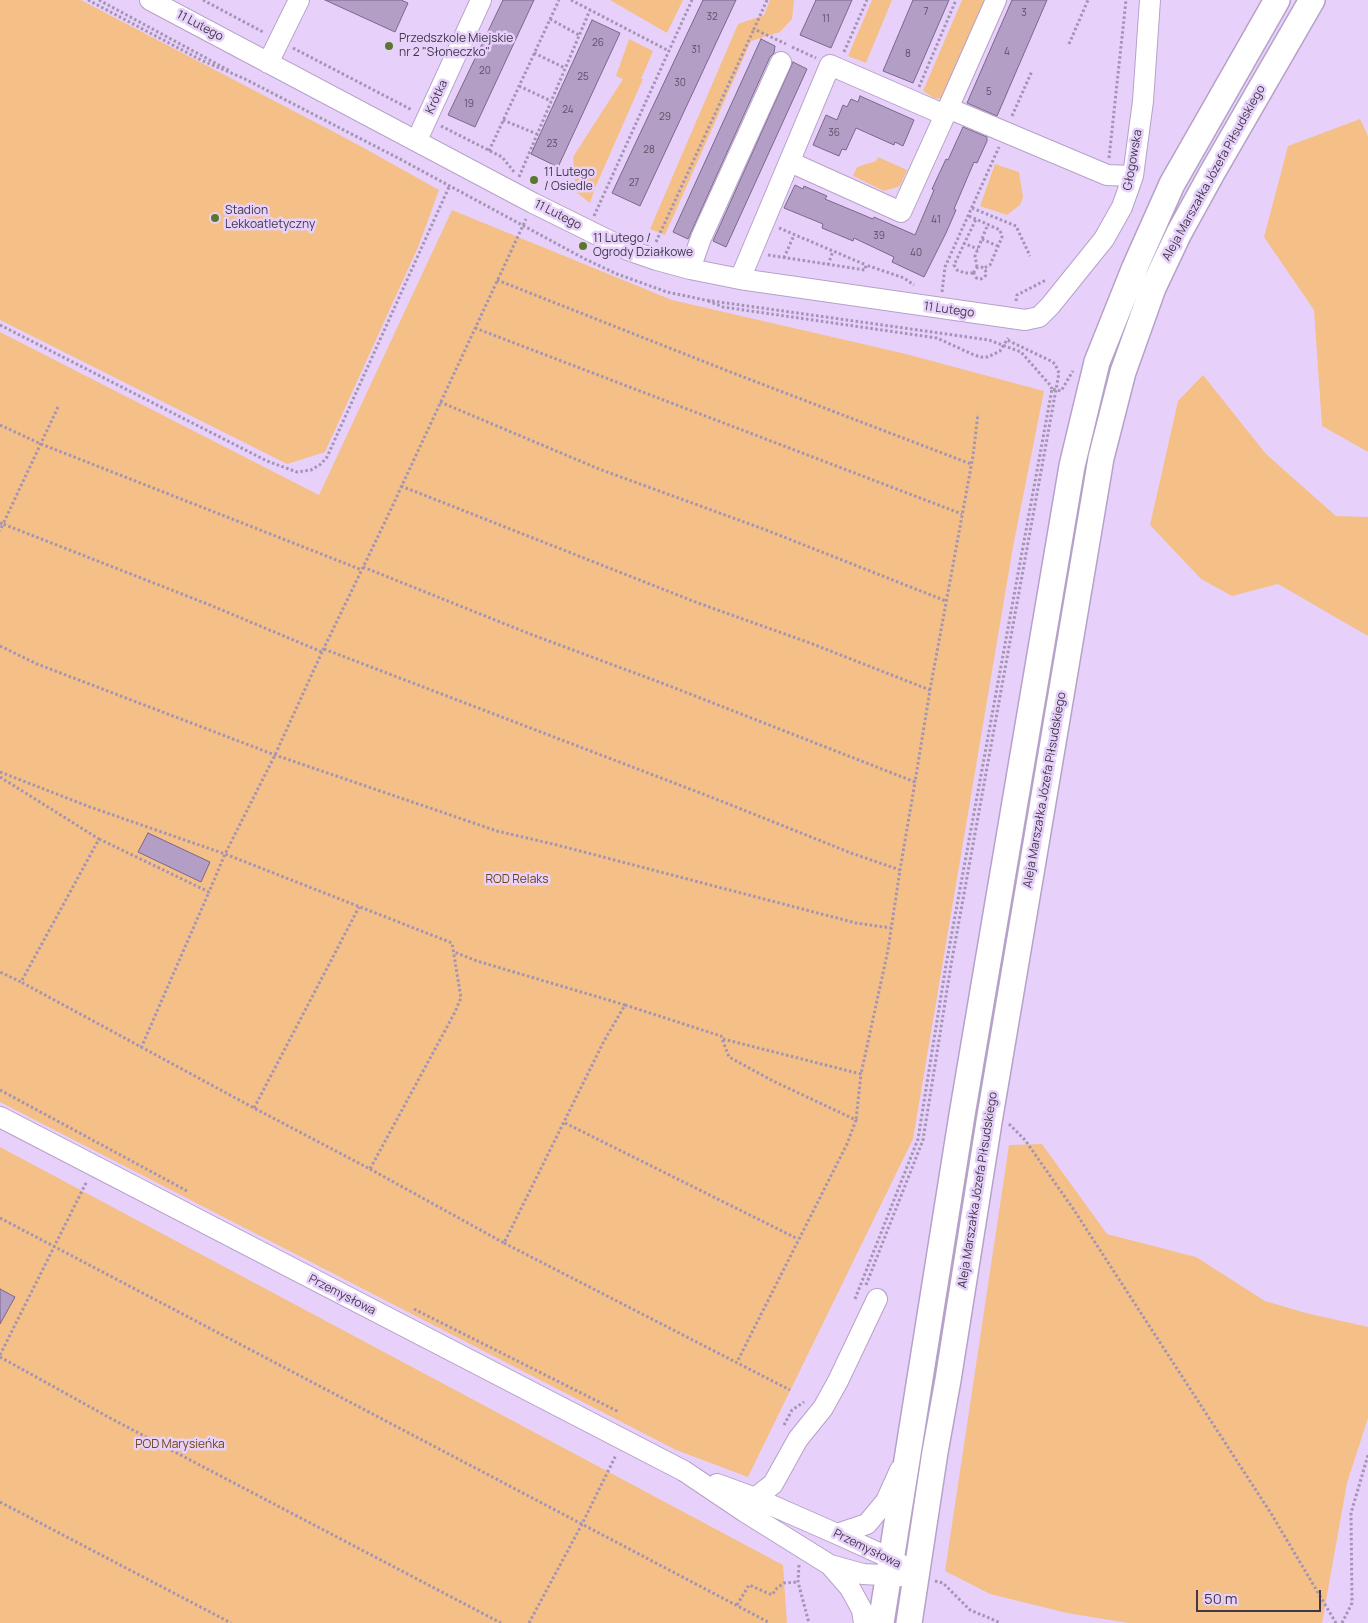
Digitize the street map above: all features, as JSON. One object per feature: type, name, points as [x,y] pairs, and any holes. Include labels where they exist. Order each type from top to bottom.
[{"type":"main road","name":"Aleja Marszałka Józefa Piłsudskiego","points":[[881,1623],[962,1115],[1072,466],[1097,362],[1134,267],[1172,184],[1277,0]]},
{"type":"main road","name":"Aleja Marszałka Józefa Piłsudskiego","points":[[909,1623],[989,1122],[1101,458],[1123,372],[1153,288],[1179,233],[1212,173],[1312,0]]},
{"type":"street","name":"11 Lutego","points":[[150,0],[533,203],[628,250],[690,269],[743,271],[1013,312],[1025,320],[1035,319]]},
{"type":"street","points":[[268,63],[299,0]]},
{"type":"street","name":"Krótka","points":[[417,140],[481,0]]},
{"type":"street","points":[[790,162],[901,212],[996,0]]},
{"type":"street","name":"Głogowska","points":[[1035,319],[1046,311],[1104,239],[1122,207],[1132,176],[1143,101],[1150,0]]},
{"type":"street","points":[[690,269],[701,238],[781,62]]},
{"type":"street","points":[[743,271],[834,67],[913,101],[1005,132],[1107,175],[1132,176]]},
{"type":"street","name":"Przemysłowa","points":[[0,1117],[750,1505],[837,1534],[890,1567],[916,1577]]},
{"type":"street","points":[[750,1505],[773,1484],[798,1439],[823,1408],[838,1381],[868,1300]]},
{"type":"street","points":[[837,1534],[867,1524],[876,1515],[886,1501],[910,1447]]},
{"type":"street","name":"Przemysłowa","points":[[750,1505],[830,1565],[863,1574],[890,1567]]},
{"type":"street","points":[[830,1565],[850,1588],[862,1610],[864,1623]]},
{"type":"path","points":[[88,0],[201,60],[245,79],[398,158],[449,187],[617,274],[667,292],[705,300],[989,340],[1021,352],[1054,390],[1061,391],[1075,365]]},
{"type":"path","points":[[203,0],[502,157],[519,177],[527,181]]},
{"type":"path","points":[[489,151],[559,0]]},
{"type":"path","points":[[571,0],[669,51]]},
{"type":"path","points":[[586,215],[593,219],[692,0]]},
{"type":"path","points":[[654,246],[767,0]]},
{"type":"path","points":[[754,29],[834,67],[867,0]]},
{"type":"path","points":[[913,101],[956,0]]},
{"type":"path","points":[[1069,44],[1088,0]]},
{"type":"path","points":[[1107,175],[1126,0]]},
{"type":"path","points":[[519,177],[590,10]]},
{"type":"path","points":[[550,19],[579,35]]},
{"type":"path","points":[[534,52],[565,68]]},
{"type":"path","points":[[941,295],[945,267],[1032,71]]},
{"type":"path","points":[[519,86],[551,101]]},
{"type":"path","points":[[503,120],[537,134]]},
{"type":"path","points":[[0,325],[267,461],[297,472],[311,470],[321,464],[327,457],[449,187]]},
{"type":"path","points":[[141,1048],[225,854],[275,755],[363,569],[533,203]]},
{"type":"path","points":[[972,208],[1016,226],[1030,256]]},
{"type":"path","points":[[968,216],[1000,230],[1002,237],[990,265],[984,268],[977,267]]},
{"type":"path","points":[[973,273],[957,270],[954,265],[976,219]]},
{"type":"path","points":[[764,222],[866,265],[904,278],[917,288]]},
{"type":"path","points":[[973,273],[977,267],[975,256],[988,224]]},
{"type":"path","points":[[784,258],[794,234]]},
{"type":"path","points":[[982,240],[998,246]]},
{"type":"path","points":[[963,243],[978,249]]},
{"type":"path","points":[[828,265],[833,251]]},
{"type":"path","points":[[743,271],[762,254],[865,270],[866,265]]},
{"type":"path","points":[[973,273],[976,278],[982,279],[986,274],[984,268]]},
{"type":"path","points":[[705,300],[723,307],[937,338],[974,356],[981,357],[994,354],[1005,345],[1017,295],[1050,278]]},
{"type":"path","points":[[497,280],[733,374],[971,464]]},
{"type":"path","points":[[475,328],[962,514]]},
{"type":"path","points":[[853,1304],[918,1139],[959,890],[1054,390],[1059,373],[1056,364],[1007,340]]},
{"type":"path","points":[[868,1300],[923,1140],[951,965],[1054,390]]},
{"type":"path","points":[[440,402],[600,469],[766,530],[946,601]]},
{"type":"path","points":[[0,530],[1,524],[58,407]]},
{"type":"path","points":[[737,1362],[847,1144],[856,1120],[861,1074],[888,950],[930,690],[971,464],[978,414]]},
{"type":"path","points":[[0,425],[41,444],[915,782]]},
{"type":"path","points":[[401,486],[698,603],[810,643],[930,690]]},
{"type":"path","points":[[1,524],[323,651],[900,870]]},
{"type":"path","points":[[0,646],[37,664],[275,755],[497,831],[558,844],[856,923],[891,928]]},
{"type":"path","points":[[0,772],[90,807],[225,854],[452,943],[460,998],[454,1014],[370,1169]]},
{"type":"path","points":[[0,777],[99,839],[209,892]]},
{"type":"path","points":[[21,982],[99,839]]},
{"type":"path","points":[[254,1108],[359,907]]},
{"type":"path","points":[[453,952],[721,1036],[729,1057],[773,1082],[856,1120]]},
{"type":"path","points":[[0,972],[370,1169],[504,1243],[790,1390]]},
{"type":"path","points":[[504,1243],[604,1042],[625,1005]]},
{"type":"path","points":[[722,1039],[861,1074]]},
{"type":"path","points":[[0,1090],[190,1193]]},
{"type":"path","points":[[989,1122],[1008,1123],[1031,1147],[1272,1515],[1336,1623]]},
{"type":"path","points":[[565,1123],[798,1239]]},
{"type":"path","points":[[95,1167],[0,1356],[110,1418],[501,1623]]},
{"type":"path","points":[[0,1218],[770,1623]]},
{"type":"path","points":[[407,1305],[619,1412]]},
{"type":"path","points":[[783,1427],[792,1410],[810,1397]]},
{"type":"path","points":[[529,1623],[624,1440]]},
{"type":"path","points":[[1342,1623],[1352,1603],[1351,1513],[1368,1455]]},
{"type":"path","points":[[0,1502],[231,1623]]},
{"type":"path","points":[[916,1577],[943,1583],[970,1610],[1001,1623]]},
{"type":"path","points":[[737,1605],[749,1585],[772,1596],[777,1588],[784,1584],[798,1582],[809,1623]]},
{"type":"green space","name":"Stadion Lekkoatletyczny","points":[[0,0],[81,0],[355,143],[439,190],[419,245],[325,452],[287,464],[0,320]]},
{"type":"green space","points":[[610,0],[683,0],[667,33]]},
{"type":"green space","points":[[770,0],[794,0],[792,19],[780,32],[751,41],[665,235],[650,229],[738,24],[764,15]]},
{"type":"green space","points":[[872,0],[892,0],[866,63],[848,56]]},
{"type":"green space","points":[[962,0],[989,0],[944,99],[934,98],[923,91]]},
{"type":"green space","points":[[629,39],[653,51],[590,203],[576,192],[573,157],[623,79],[616,76]]},
{"type":"green space","points":[[1360,119],[1368,136],[1368,452],[1322,426],[1314,310],[1264,237],[1288,146]]},
{"type":"green space","points":[[878,157],[907,170],[900,186],[884,191],[853,176],[857,167],[876,161]]},
{"type":"green space","points":[[995,164],[1019,172],[1023,197],[1020,205],[1007,215],[980,206]]},
{"type":"green space","name":"ROD Relaks","points":[[452,210],[672,300],[902,353],[1044,391],[1013,547],[913,1139],[748,1477],[676,1450],[0,1102],[0,332],[319,495]]},
{"type":"green space","points":[[1203,375],[1266,454],[1336,516],[1368,517],[1368,636],[1278,584],[1232,596],[1201,579],[1150,525],[1178,401]]},
{"type":"green space","points":[[1042,1144],[1107,1234],[1196,1257],[1265,1301],[1306,1313],[1368,1327],[1368,1418],[1347,1483],[1322,1623],[1128,1623],[1067,1613],[990,1594],[945,1571],[1009,1145]]},
{"type":"green space","name":"POD Marysieńka","points":[[0,1147],[783,1565],[787,1623],[0,1623]]},
{"type":"building","points":[[325,0],[401,0],[408,3],[395,32]]},
{"type":"building","points":[[503,0],[534,0],[475,127],[448,115]]},
{"type":"building","points":[[703,0],[736,0],[640,206],[612,193]]},
{"type":"building","points":[[816,0],[852,0],[831,48],[800,35]]},
{"type":"building","points":[[913,0],[949,0],[913,83],[883,71]]},
{"type":"building","points":[[1012,0],[1047,0],[997,116],[967,103]]},
{"type":"building","points":[[592,20],[620,33],[558,167],[531,154]]},
{"type":"building","points":[[761,39],[775,46],[774,53],[770,57],[688,239],[673,232]]},
{"type":"building","points":[[793,62],[807,69],[726,247],[713,241]]},
{"type":"building","points":[[860,96],[914,120],[903,146],[895,142],[894,145],[856,128],[846,150],[842,149],[839,156],[813,145],[826,115],[837,120],[843,105],[847,107],[851,99],[858,102]]},
{"type":"building","points":[[963,127],[987,137],[987,141],[977,163],[974,162],[946,233],[924,277],[892,262],[894,257],[854,238],[853,241],[822,228],[823,224],[784,208],[795,185],[803,189],[804,186],[827,196],[825,199],[915,235],[934,190],[932,189]]},
{"type":"building","points":[[148,833],[210,862],[201,882],[138,852]]},
{"type":"building","points":[[0,1289],[15,1297],[0,1324]]},
{"type":"place","name":"Przedszkole Miejskie nr 2 \"Słoneczko\"","points":[[389,46]]},
{"type":"place","name":"11 Lutego / Osiedle","points":[[534,180]]},
{"type":"place","name":"Stadion Lekkoatletyczny","points":[[215,218]]},
{"type":"place","name":"11 Lutego / Ogrody Działkowe","points":[[583,246]]}]
